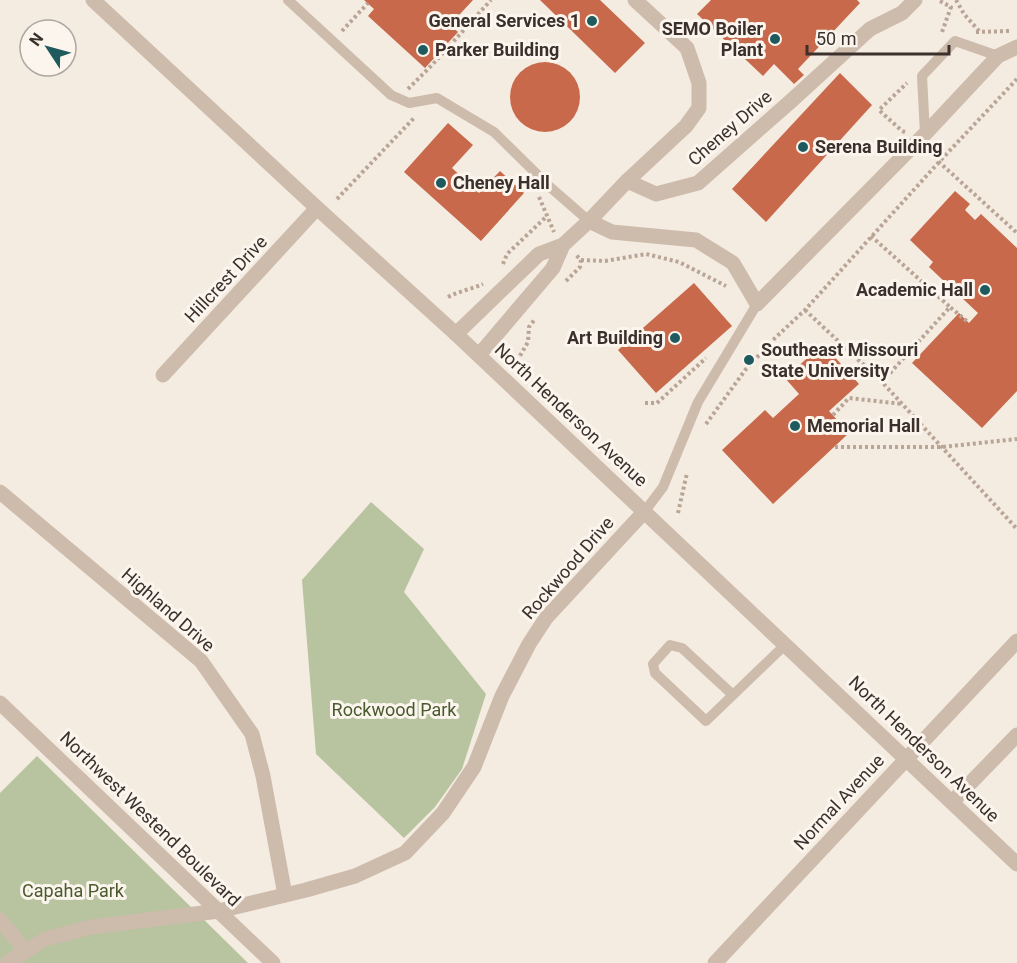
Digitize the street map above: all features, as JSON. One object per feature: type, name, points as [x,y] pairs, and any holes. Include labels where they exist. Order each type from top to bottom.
[{"type":"street","name":"North Henderson Avenue","points":[[93,0],[456,334],[1017,864]]},
{"type":"street","points":[[456,334],[539,254],[564,244],[589,222],[627,181],[686,126],[699,108],[699,83],[687,48],[635,0]]},
{"type":"street","name":"Cheney Drive","points":[[627,181],[656,194],[698,183],[870,29],[902,13],[915,0]]},
{"type":"street","points":[[589,222],[612,232],[696,240],[733,263],[757,304],[918,134],[998,56],[1017,47]]},
{"type":"street","name":"Hillcrest Drive","points":[[163,375],[317,208]]},
{"type":"street","points":[[478,355],[553,268],[564,244]]},
{"type":"street","name":"Highland Drive","points":[[0,492],[201,661],[252,734],[263,776],[285,895]]},
{"type":"street","name":"Rockwood Drive","points":[[8,963],[45,939],[91,927],[219,911],[356,876],[405,853],[442,813],[474,767],[502,696],[529,644],[546,618],[645,512]]},
{"type":"street","name":"Normal Avenue","points":[[715,963],[1017,641]]},
{"type":"street","name":"Northwest Westend Boulevard","points":[[0,703],[273,963]]},
{"type":"street","points":[[952,802],[1017,735]]},
{"type":"street","points":[[0,920],[26,951]]},
{"type":"lane","points":[[288,0],[391,95],[409,103],[437,98],[494,132],[589,222]]},
{"type":"lane","points":[[918,134],[922,76],[955,41],[998,56]]},
{"type":"lane","points":[[645,512],[663,487],[698,402],[757,304]]},
{"type":"lane","points":[[733,695],[682,648],[670,645],[653,664],[655,673],[706,722],[786,644]]},
{"type":"path","points":[[398,98],[432,65],[491,0]]},
{"type":"path","points":[[956,0],[964,14],[980,32]]},
{"type":"path","points":[[940,1],[951,7],[941,34]]},
{"type":"path","points":[[332,41],[368,3]]},
{"type":"path","points":[[914,78],[879,110],[902,132],[918,134]]},
{"type":"path","points":[[704,429],[746,369],[805,310],[1017,79]]},
{"type":"path","points":[[337,199],[414,117],[423,116]]},
{"type":"path","points":[[931,152],[1017,233]]},
{"type":"path","points":[[536,191],[553,231],[581,261],[605,261],[646,254],[679,262],[729,288]]},
{"type":"path","points":[[502,267],[507,254],[546,216]]},
{"type":"path","points":[[871,236],[969,323]]},
{"type":"path","points":[[566,282],[580,267],[581,261]]},
{"type":"path","points":[[448,297],[489,280]]},
{"type":"path","points":[[882,382],[950,307]]},
{"type":"path","points":[[805,310],[882,382],[1017,529]]},
{"type":"path","points":[[517,361],[528,342],[529,327],[538,314]]},
{"type":"path","points":[[645,403],[657,404],[713,351]]},
{"type":"path","points":[[833,415],[849,398],[902,404]]},
{"type":"path","points":[[835,447],[942,447],[1017,438]]},
{"type":"path","points":[[678,513],[687,472]]},
{"type":"green space","name":"Rockwood Park","points":[[371,502],[424,549],[404,592],[486,694],[462,769],[435,807],[404,838],[316,754],[302,580]]},
{"type":"green space","name":"Capaha Park","points":[[37,756],[248,963],[0,963],[0,793]]},
{"type":"building","name":"Parker Building","points":[[364,0],[473,0],[450,25],[458,32],[425,68],[368,16],[374,9]]},
{"type":"building","name":"General Services 1","points":[[540,0],[600,0],[645,43],[615,73]]},
{"type":"building","name":"SEMO Boiler Plant","points":[[711,0],[857,0],[860,3],[798,69],[804,75],[794,84],[774,64],[763,76],[697,14]]},
{"type":"building","points":[[538,62],[552,62],[565,68],[574,77],[580,90],[578,110],[570,122],[552,132],[538,132],[525,126],[516,117],[510,104],[510,90],[516,77],[525,68]]},
{"type":"building","name":"Serena Building","points":[[840,73],[872,105],[766,222],[732,189]]},
{"type":"building","name":"Cheney Hall","points":[[448,123],[473,145],[452,168],[479,193],[500,171],[524,193],[481,241],[404,172]]},
{"type":"building","name":"Academic Hall","points":[[955,191],[970,204],[965,210],[975,220],[981,214],[1017,248],[1017,391],[982,428],[912,363],[959,313],[969,323],[978,313],[929,267],[933,262],[910,240]]},
{"type":"building","name":"Art Building","points":[[694,283],[732,326],[656,393],[618,350]]},
{"type":"building","name":"Memorial Hall","points":[[823,344],[859,384],[829,411],[849,433],[773,504],[722,450],[765,410],[773,418],[799,394],[785,378]]},
{"type":"place","name":"General Services 1","points":[[592,21]]},
{"type":"place","name":"SEMO Boiler Plant","points":[[775,39]]},
{"type":"place","name":"Parker Building","points":[[423,50]]},
{"type":"place","name":"Serena Building","points":[[803,147]]},
{"type":"place","name":"Cheney Hall","points":[[441,183]]},
{"type":"place","name":"Academic Hall","points":[[985,290]]},
{"type":"place","name":"Art Building","points":[[675,338]]},
{"type":"place","name":"Southeast Missouri State University","points":[[749,360]]},
{"type":"place","name":"Memorial Hall","points":[[795,426]]}]
